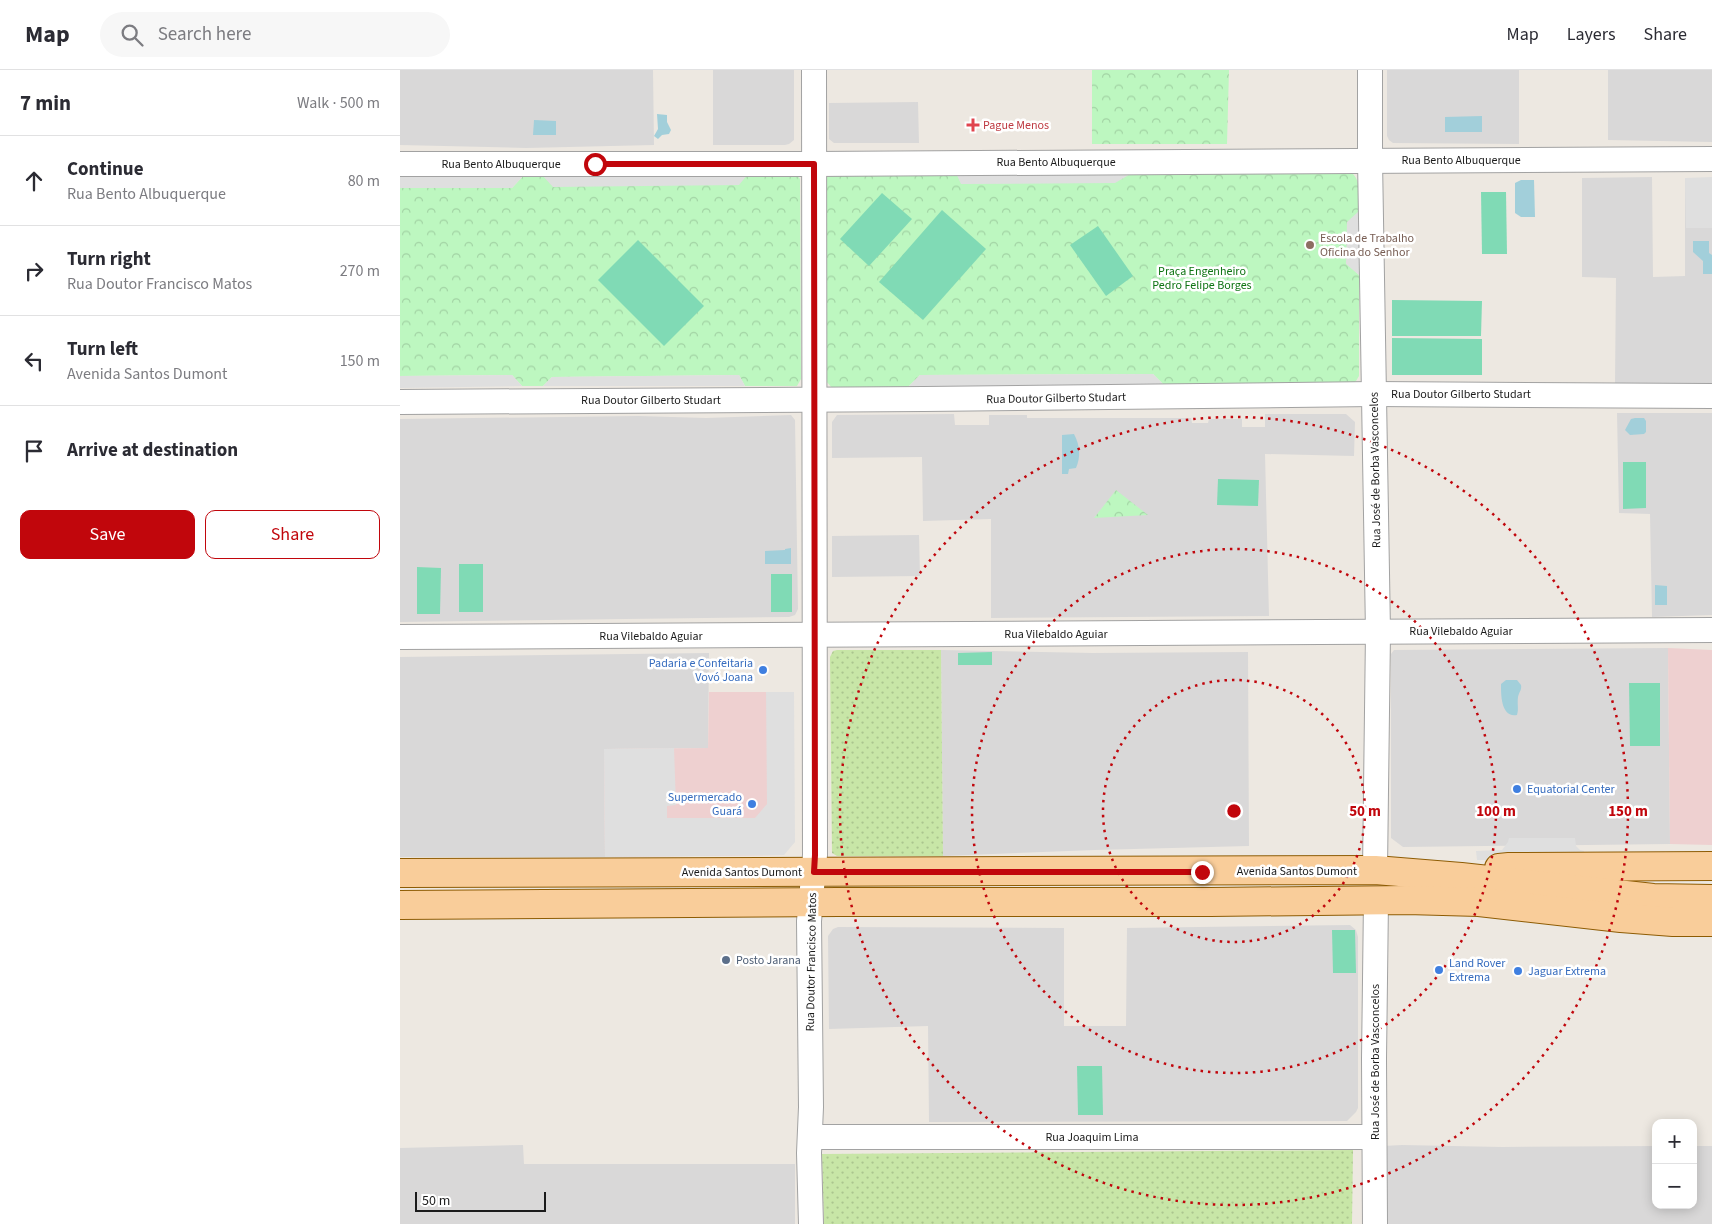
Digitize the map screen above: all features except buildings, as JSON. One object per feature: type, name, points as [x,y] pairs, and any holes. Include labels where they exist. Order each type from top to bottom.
[{"type":"main road","points":[[1461,877],[1509,867],[1712,866]]},
{"type":"main road","name":"Avenida Santos Dumont","points":[[400,873],[1375,870],[1461,877],[1653,898],[1712,899]]},
{"type":"main road","points":[[485,903],[486,872]]},
{"type":"main road","points":[[1081,872],[1082,902]]},
{"type":"main road","points":[[530,873],[531,905]]},
{"type":"main road","points":[[400,905],[485,903],[531,905],[1376,900],[1479,902],[1621,918],[1673,922],[1712,922]]},
{"type":"street","name":"Rua Doutor Francisco Matos","points":[[810,1224],[809,921],[815,855],[814,70]]},
{"type":"street","name":"Rua José de Borba Vasconcelos","points":[[1370,70],[1378,632],[1375,870]]},
{"type":"street","name":"Rua Bento Albuquerque","points":[[400,164],[814,164],[1712,159]]},
{"type":"street","name":"Rua Doutor Gilberto Studart","points":[[400,402],[1374,394],[1712,396]]},
{"type":"street","name":"Rua Vilebaldo Aguiar","points":[[400,637],[1712,630]]},
{"type":"street","name":"Rua José de Borba Vasconcelos","points":[[1375,1224],[1376,900]]},
{"type":"street","name":"Rua Joaquim Lima","points":[[810,1137],[1374,1137]]},
{"type":"shaded area","points":[[400,70],[653,70],[654,145],[526,148],[400,145]]},
{"type":"shaded area","points":[[713,70],[794,70],[794,140],[785,145],[713,145]]},
{"type":"shaded area","points":[[1387,70],[1519,70],[1519,144],[1393,143],[1387,136]]},
{"type":"shaded area","points":[[1608,70],[1712,70],[1712,142],[1608,140]]},
{"type":"shaded area","points":[[918,102],[919,143],[834,143],[829,139],[829,103]]},
{"type":"shaded area","points":[[1134,172],[1115,183],[961,184],[956,173]]},
{"type":"shaded area","points":[[748,174],[739,185],[553,187],[542,175]]},
{"type":"shaded area","points":[[400,175],[524,175],[512,188],[400,188]]},
{"type":"shaded area","points":[[1652,177],[1653,277],[1685,276],[1685,178],[1712,178],[1712,383],[1615,383],[1616,278],[1582,277],[1582,178]]},
{"type":"shaded area","points":[[1712,177],[1712,228],[1686,228],[1685,178]]},
{"type":"shaded area","points":[[1359,211],[1359,275],[1346,264],[1347,222]]},
{"type":"shaded area","points":[[1153,374],[1164,385],[906,389],[920,375]]},
{"type":"shaded area","points":[[512,375],[522,386],[400,388],[400,376]]},
{"type":"shaded area","points":[[739,375],[745,386],[543,386],[552,377]]},
{"type":"shaded area","points":[[1617,413],[1712,413],[1712,615],[1652,617],[1650,514],[1619,513]]},
{"type":"shaded area","points":[[954,414],[955,425],[989,425],[989,415],[1027,415],[1027,418],[1191,418],[1192,423],[1208,423],[1209,419],[1242,419],[1242,427],[1265,427],[1265,414],[1346,414],[1355,422],[1354,456],[1265,454],[1269,616],[991,618],[991,519],[923,521],[922,457],[832,458],[832,422],[837,415]]},
{"type":"shaded area","points":[[791,415],[795,420],[798,609],[795,615],[789,617],[400,622],[400,419],[638,416],[706,418]]},
{"type":"shaded area","points":[[919,535],[920,576],[832,577],[832,536]]},
{"type":"shaded area","points":[[1668,648],[1670,844],[1403,847],[1391,838],[1391,654],[1394,650]]},
{"type":"shaded area","points":[[1668,648],[1712,650],[1712,845],[1670,844]]},
{"type":"shaded area","points":[[941,650],[1093,653],[1248,652],[1249,846],[943,856]]},
{"type":"shaded area","points":[[709,653],[708,748],[604,749],[605,857],[400,857],[400,657]]},
{"type":"shaded area","points":[[709,692],[794,692],[784,855],[605,857],[604,749],[708,748]]},
{"type":"shaded area","points":[[766,692],[794,692],[795,842],[784,855],[605,857],[604,749],[674,748],[676,805],[667,806],[667,818],[755,818],[767,804]]},
{"type":"shaded area","points":[[1509,838],[1575,838],[1576,846],[1584,851],[1585,860],[1477,860],[1476,851],[1502,850]]},
{"type":"shaded area","points":[[1350,925],[1356,930],[1358,937],[1358,1108],[1347,1121],[929,1122],[928,1026],[829,1029],[828,936],[833,929],[838,927],[1064,928],[1064,1026],[1126,1026],[1127,928]]},
{"type":"shaded area","points":[[523,1145],[524,1164],[795,1164],[795,1224],[400,1224],[400,1148]]},
{"type":"shaded area","points":[[1383,1146],[1652,1146],[1652,1209],[1697,1209],[1697,1146],[1712,1146],[1712,1224],[1387,1224]]},
{"type":"green space","points":[[1092,70],[1229,70],[1227,144],[1092,144]]},
{"type":"green space","name":"Praça Engenheiro Pedro Felipe Borges","points":[[1352,173],[1357,180],[1359,203],[1355,230],[1346,263],[1359,275],[1359,376],[1356,381],[1351,384],[1164,385],[1153,374],[920,375],[906,389],[833,389],[826,381],[825,183],[827,177],[832,174]]},
{"type":"green space","points":[[524,175],[797,175],[800,179],[801,379],[797,386],[745,386],[739,375],[552,377],[543,386],[522,386],[512,375],[400,376],[400,188],[512,188]]},
{"type":"green space","points":[[1481,192],[1506,192],[1507,254],[1482,254]]},
{"type":"green space","points":[[882,193],[912,219],[869,266],[840,239]]},
{"type":"green space","points":[[942,210],[986,249],[923,320],[879,282]]},
{"type":"green space","points":[[1098,226],[1133,276],[1106,296],[1070,245]]},
{"type":"green space","points":[[638,240],[704,306],[664,346],[598,280]]},
{"type":"green space","points":[[1392,300],[1482,301],[1481,336],[1392,336]]},
{"type":"green space","points":[[1392,338],[1482,339],[1482,375],[1392,375]]},
{"type":"green space","points":[[1623,462],[1646,462],[1646,508],[1623,509]]},
{"type":"green space","points":[[1218,479],[1259,480],[1258,506],[1217,505]]},
{"type":"green space","points":[[1116,490],[1148,515],[1094,518]]},
{"type":"green space","points":[[459,564],[483,564],[483,612],[459,612]]},
{"type":"green space","points":[[417,567],[441,568],[440,614],[417,614]]},
{"type":"green space","points":[[771,574],[792,574],[792,612],[771,612]]},
{"type":"green space","points":[[941,650],[943,856],[837,856],[832,853],[830,657],[833,651]]},
{"type":"green space","points":[[992,652],[992,665],[958,665],[958,653]]},
{"type":"green space","points":[[1629,683],[1660,683],[1660,746],[1630,746]]},
{"type":"green space","points":[[1332,930],[1355,930],[1356,973],[1333,973]]},
{"type":"green space","points":[[1077,1066],[1102,1066],[1103,1115],[1078,1115]]},
{"type":"green space","points":[[1353,1150],[1352,1224],[824,1224],[822,1154]]},
{"type":"water","points":[[657,114],[667,115],[667,122],[671,130],[669,134],[662,135],[658,139],[654,136],[658,129]]},
{"type":"water","points":[[1482,116],[1482,132],[1445,132],[1445,117]]},
{"type":"water","points":[[534,120],[556,121],[556,135],[533,135]]},
{"type":"water","points":[[1521,180],[1534,180],[1535,217],[1521,217],[1515,213],[1515,183]]},
{"type":"water","points":[[1693,241],[1709,241],[1709,253],[1712,255],[1712,274],[1703,274],[1703,261],[1693,252]]},
{"type":"water","points":[[1644,418],[1646,421],[1646,432],[1644,434],[1630,435],[1625,430],[1631,419]]},
{"type":"water","points":[[1074,434],[1078,442],[1078,464],[1076,468],[1069,469],[1068,474],[1062,474],[1062,435]]},
{"type":"water","points":[[791,548],[791,564],[765,564],[765,551]]},
{"type":"water","points":[[1655,585],[1667,586],[1667,605],[1655,605]]},
{"type":"water","points":[[1506,680],[1517,680],[1521,685],[1517,715],[1508,713],[1503,705],[1501,684]]},
{"type":"place","name":"Pague Menos","points":[[973,125]]},
{"type":"place","name":"Escola de Trabalho Oficina do Senhor","points":[[1310,245]]},
{"type":"place","name":"Padaria e Confeitaria Vovó Joana","points":[[763,670]]},
{"type":"place","name":"Equatorial Center","points":[[1517,789]]},
{"type":"place","name":"Supermercado Guará","points":[[752,804]]},
{"type":"place","name":"Posto Jarana","points":[[726,960]]},
{"type":"place","name":"Land Rover Extrema","points":[[1439,970]]},
{"type":"place","name":"Jaguar Extrema","points":[[1518,971]]},
{"type":"route","points":[[595,164],[814,164],[814,872],[1202,872]]}]
